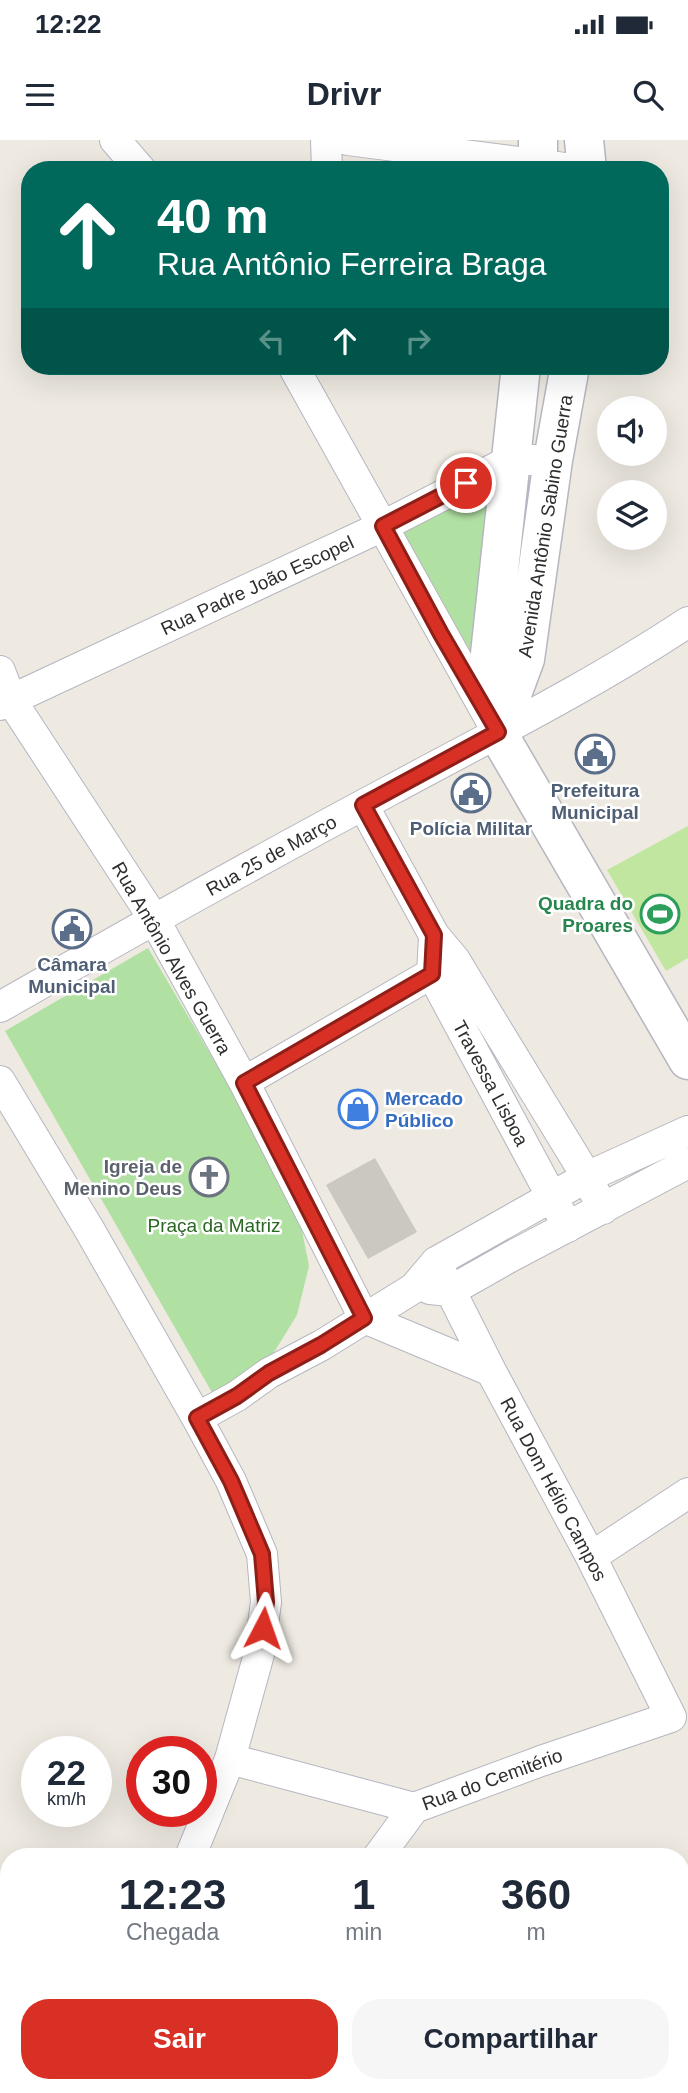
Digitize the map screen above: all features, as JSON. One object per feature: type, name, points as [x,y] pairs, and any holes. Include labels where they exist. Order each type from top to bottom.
[{"type":"street","points":[[115,140],[133,161]]},
{"type":"street","points":[[326,140],[327,161]]},
{"type":"street","points":[[348,140],[538,158]]},
{"type":"street","points":[[584,140],[586,161]]},
{"type":"street","points":[[298,375],[441,634],[688,1060]]},
{"type":"street","name":"Avenida Antônio Sabino Guerra","points":[[498,732],[490,653],[520,375]]},
{"type":"street","name":"Avenida Antônio Sabino Guerra","points":[[498,732],[525,659],[553,460],[568,375]]},
{"type":"street","name":"Rua Padre João Escopel","points":[[5,702],[383,526],[511,460],[553,460]]},
{"type":"street","name":"Rua 25 de Março","points":[[0,1007],[153,919],[647,649],[688,622]]},
{"type":"street","name":"Rua Antônio Alves Guerra","points":[[0,671],[5,702],[153,919],[244,1083],[364,1318]]},
{"type":"street","points":[[244,1083],[443,967],[434,935],[363,805]]},
{"type":"street","name":"Travessa Lisboa","points":[[443,967],[510,1052],[587,1177],[603,1209]]},
{"type":"street","name":"Travessa Lisboa","points":[[443,967],[484,1069],[568,1227]]},
{"type":"street","points":[[484,1069],[510,1052]]},
{"type":"street","points":[[0,1081],[89,1229],[197,1418],[231,1481],[262,1554],[266,1602],[260,1654],[230,1759],[194,1848]]},
{"type":"street","points":[[197,1418],[414,1288],[436,1262],[587,1177],[688,1131]]},
{"type":"street","points":[[414,1288],[450,1291],[688,1163]]},
{"type":"street","name":"Rua Dom Hélio Campos","points":[[436,1262],[491,1371],[592,1557],[671,1717]]},
{"type":"street","points":[[364,1318],[491,1371]]},
{"type":"street","points":[[592,1557],[688,1493]]},
{"type":"street","name":"Rua do Cemitério","points":[[230,1759],[414,1808],[671,1717]]},
{"type":"street","points":[[385,1848],[414,1808]]},
{"type":"green space","points":[[495,477],[470,651],[403,531]]},
{"type":"green space","name":"Quadra do Proares","points":[[688,826],[688,958],[666,971],[607,870]]},
{"type":"green space","name":"Praça da Matriz","points":[[148,948],[296,1200],[309,1266],[297,1315],[268,1362],[214,1396],[5,1031]]},
{"type":"building","points":[[375,1158],[417,1232],[368,1259],[326,1185]]},
{"type":"place","name":"Prefeitura Municipal","points":[[595,754]]},
{"type":"place","name":"Polícia Militar","points":[[471,793]]},
{"type":"place","name":"Quadra do Proares","points":[[660,914]]},
{"type":"place","name":"Câmara Municipal","points":[[72,929]]},
{"type":"place","name":"Mercado Público","points":[[358,1109]]},
{"type":"place","name":"Igreja de Menino Deus","points":[[209,1177]]},
{"type":"route","points":[[263,1628],[266,1602],[262,1554],[231,1481],[197,1418],[364,1318],[244,1083],[432,974],[434,935],[363,805],[498,732],[383,526],[466,483]]}]
